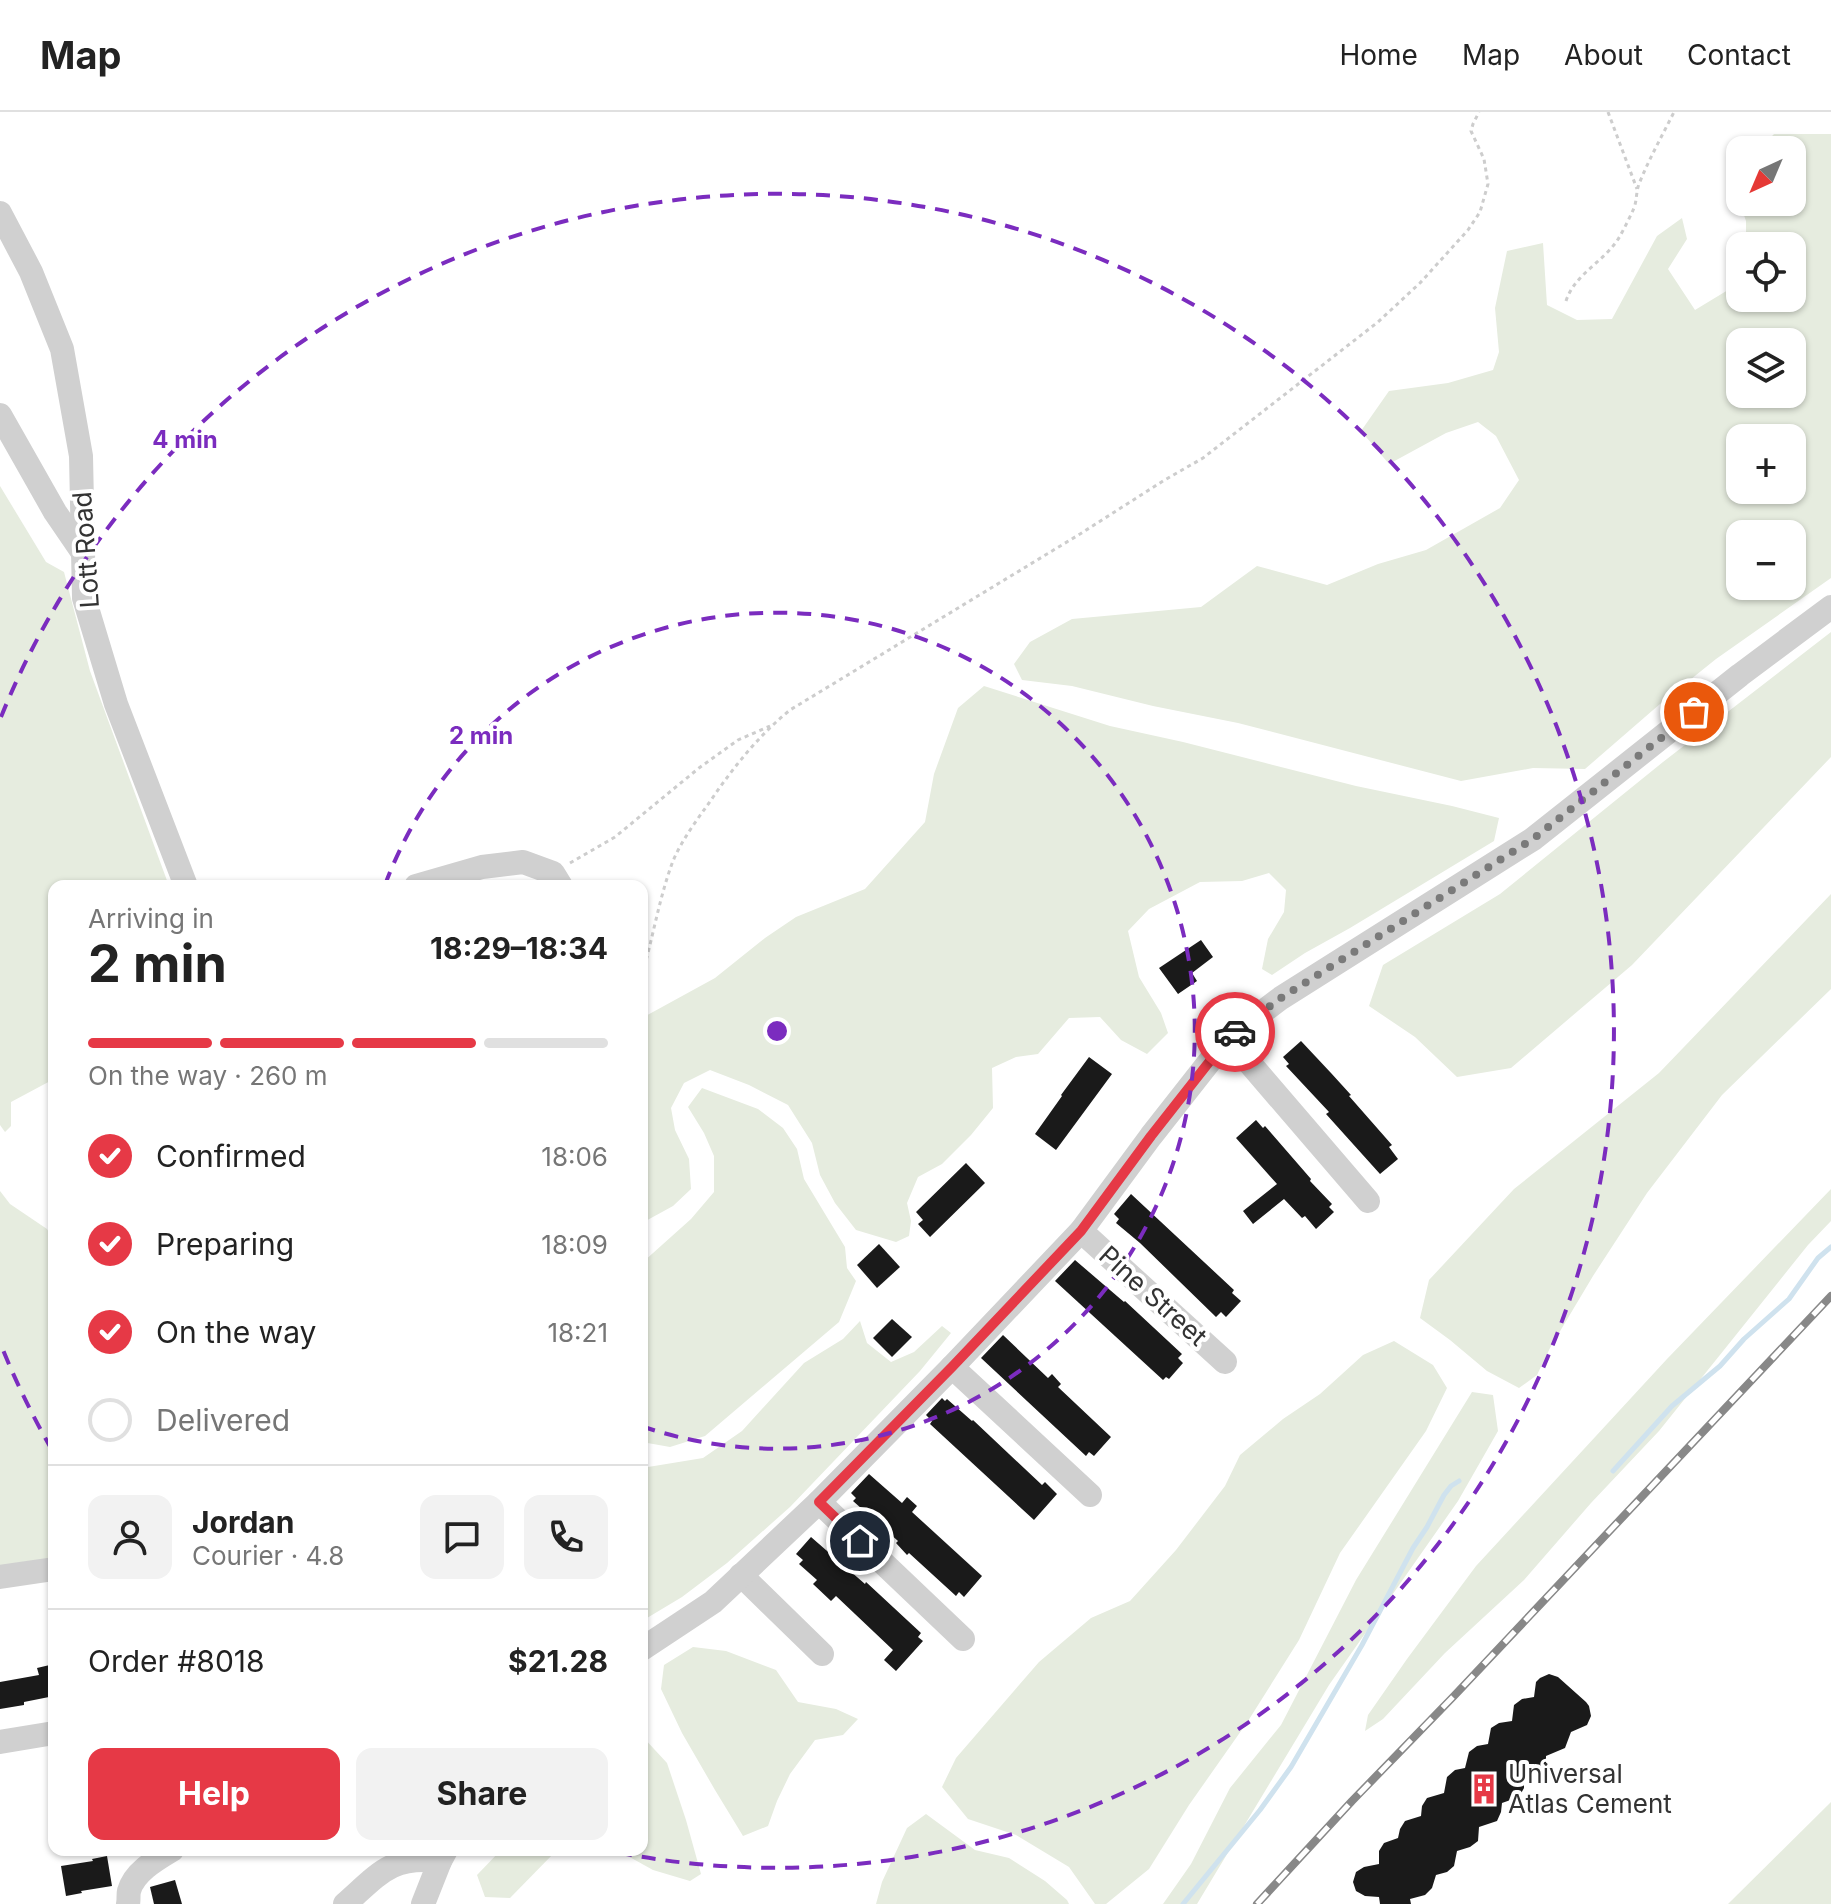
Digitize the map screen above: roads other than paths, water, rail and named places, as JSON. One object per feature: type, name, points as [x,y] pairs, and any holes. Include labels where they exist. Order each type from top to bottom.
[{"type":"street","name":"Lott Road","points":[[0,213],[31,272],[62,349],[81,456],[84,598],[116,704],[184,880]]},
{"type":"street","points":[[0,415],[55,512],[83,553]]},
{"type":"street","points":[[648,1645],[713,1602],[819,1502],[952,1367],[1081,1231],[1228,1038],[1281,998],[1533,839],[1831,607]]},
{"type":"street","points":[[437,880],[482,867],[523,862],[557,879]]},
{"type":"street","points":[[1228,1038],[1368,1201]]},
{"type":"street","name":"Pine Street","points":[[1081,1231],[1225,1362]]},
{"type":"street","points":[[952,1367],[1090,1495]]},
{"type":"street","points":[[819,1502],[963,1639]]},
{"type":"street","points":[[0,1577],[48,1570]]},
{"type":"street","points":[[741,1575],[822,1654]]},
{"type":"street","points":[[0,1742],[48,1734]]},
{"type":"street","points":[[128,1904],[129,1890],[139,1875],[162,1856]]},
{"type":"street","points":[[345,1904],[390,1865],[443,1856],[423,1904]]},
{"type":"waterway","points":[[1613,1471],[1672,1406],[1720,1366],[1744,1339],[1789,1299],[1818,1258],[1831,1247]]},
{"type":"waterway","points":[[1183,1904],[1291,1767],[1444,1495],[1459,1481]]},
{"type":"railway","points":[[1257,1904],[1831,1296]]},
{"type":"place","name":"Universal Atlas Cement","points":[[1484,1789]]}]
